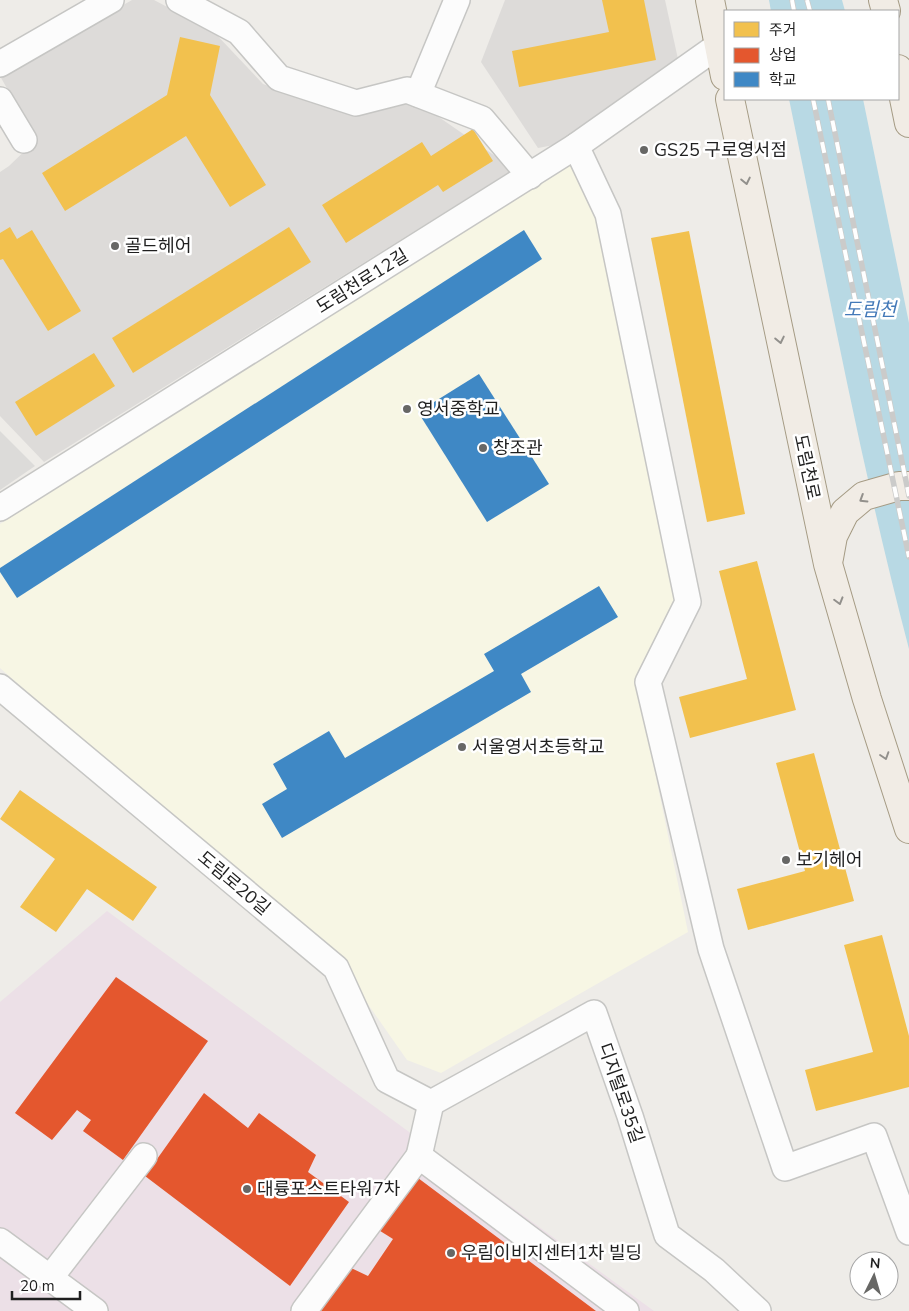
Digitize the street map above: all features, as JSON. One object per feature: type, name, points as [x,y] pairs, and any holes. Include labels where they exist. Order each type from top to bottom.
[{"type":"main road","points":[[710,0],[724,71]]},
{"type":"main road","points":[[899,75],[909,123]]},
{"type":"main road","name":"도림천로","points":[[730,100],[828,564],[867,699],[909,829]]},
{"type":"main road","points":[[828,564],[833,536],[845,512],[864,496],[899,486],[909,486]]},
{"type":"street","points":[[0,64],[111,0]]},
{"type":"street","points":[[179,0],[239,32],[279,78],[356,104],[407,90],[482,119],[530,176]]},
{"type":"street","points":[[418,94],[455,1]]},
{"type":"street","name":"도림천로12길","points":[[0,508],[530,176],[576,146],[719,45]]},
{"type":"street","points":[[0,100],[24,140]]},
{"type":"street","points":[[576,146],[608,214],[688,602],[648,682],[711,948],[785,1168],[874,1136],[909,1232]]},
{"type":"street","name":"도림로20길","points":[[0,687],[336,968],[387,1080],[432,1102]]},
{"type":"street","name":"디지털로35길","points":[[432,1102],[594,1013],[630,1116],[667,1235],[714,1270],[758,1311]]},
{"type":"street","points":[[304,1311],[419,1156],[432,1102]]},
{"type":"street","points":[[50,1278],[144,1156]]},
{"type":"street","points":[[419,1156],[626,1311]]},
{"type":"street","points":[[0,1242],[95,1311]]},
{"type":"shaded area","points":[[132,0],[154,0],[213,31],[263,84],[339,111],[417,102],[514,169],[44,462],[0,416],[0,172],[36,140],[0,76]]},
{"type":"shaded area","points":[[505,0],[665,0],[678,59],[554,145],[538,148],[481,62]]},
{"type":"shaded area","points":[[569,162],[601,230],[657,512],[677,601],[636,681],[688,932],[441,1073],[407,1060],[344,970],[0,668],[0,524]]},
{"type":"shaded area","points":[[0,431],[35,466],[0,490]]},
{"type":"shaded area","points":[[107,911],[654,1311],[0,1311],[0,1002]]},
{"type":"water","points":[[769,0],[842,0],[845,10],[771,10]]},
{"type":"water","name":"도림천","points":[[789,100],[863,100],[909,323],[909,649],[875,512]]},
{"type":"building: 주거","points":[[602,0],[644,0],[656,60],[519,87],[512,51],[609,32]]},
{"type":"building: 주거","points":[[180,37],[220,46],[210,95],[266,185],[230,207],[186,136],[65,211],[42,173],[167,95]]},
{"type":"building: 주거","points":[[473,129],[493,161],[443,192],[438,185],[346,243],[322,205],[422,142],[431,156]]},
{"type":"building: 주거","points":[[10,227],[17,239],[32,230],[81,311],[48,331],[3,259],[0,260],[0,233]]},
{"type":"building: 주거","points":[[289,227],[311,262],[133,373],[112,338]]},
{"type":"building: 주거","points":[[689,231],[745,514],[707,522],[651,238]]},
{"type":"building: 주거","points":[[94,353],[115,386],[36,436],[15,402]]},
{"type":"building: 주거","points":[[757,561],[796,710],[690,738],[679,697],[747,679],[719,571]]},
{"type":"building: 주거","points":[[814,753],[854,901],[748,930],[737,889],[805,871],[776,763]]},
{"type":"building: 주거","points":[[20,790],[157,887],[133,921],[87,889],[56,932],[20,907],[55,859],[0,819]]},
{"type":"building: 주거","points":[[882,935],[909,1036],[909,1087],[816,1111],[805,1070],[873,1052],[844,945]]},
{"type":"building: 상업","points":[[116,977],[208,1041],[123,1160],[83,1131],[91,1120],[77,1110],[52,1140],[15,1113]]},
{"type":"building: 상업","name":"대륭포스트타워7차","points":[[204,1093],[248,1128],[259,1113],[316,1155],[308,1172],[349,1202],[290,1286],[145,1176]]},
{"type":"building: 상업","name":"우림이비지센터1차 빌딩","points":[[414,1175],[596,1311],[318,1311],[349,1267],[368,1276],[393,1239],[377,1229]]},
{"type":"building: 학교","points":[[524,230],[542,259],[17,598],[0,572],[0,568]]},
{"type":"building: 학교","name":"창조관","points":[[479,374],[549,484],[487,522],[418,412]]},
{"type":"building: 학교","points":[[599,586],[618,617],[521,674],[531,692],[282,838],[262,804],[287,789],[273,764],[329,731],[345,758],[494,671],[484,654]]},
{"type":"railway","points":[[792,0],[794,10]]},
{"type":"railway","points":[[807,0],[810,10]]},
{"type":"railway","points":[[813,100],[909,557]]},
{"type":"railway","points":[[828,100],[909,496]]},
{"type":"place","name":"GS25 구로영서점","points":[[644,150]]},
{"type":"place","name":"골드헤어","points":[[115,246]]},
{"type":"place","name":"영서중학교","points":[[407,409]]},
{"type":"place","name":"창조관","points":[[483,448]]},
{"type":"place","name":"서울영서초등학교","points":[[462,747]]},
{"type":"place","name":"보기헤어","points":[[786,860]]},
{"type":"place","name":"대륭포스트타워7차","points":[[247,1189]]},
{"type":"place","name":"우림이비지센터1차 빌딩","points":[[451,1253]]}]
